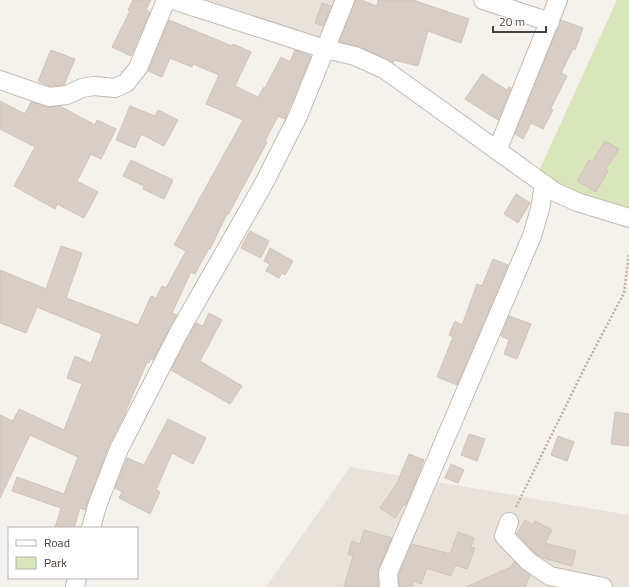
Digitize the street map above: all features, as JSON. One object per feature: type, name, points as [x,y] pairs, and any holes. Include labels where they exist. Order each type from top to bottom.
[{"type":"street","points":[[0,80],[49,97],[67,95],[82,88],[94,86],[115,88],[126,83],[138,68],[166,0]]},
{"type":"street","points":[[173,0],[222,7],[325,49],[355,56],[384,69],[555,192],[577,202],[629,218]]},
{"type":"street","points":[[91,527],[97,506],[119,449],[179,332],[263,185],[298,116],[345,0]]},
{"type":"street","points":[[483,0],[550,22]]},
{"type":"street","points":[[497,151],[558,0]]},
{"type":"street","points":[[389,587],[388,573],[532,236],[540,209],[544,185]]},
{"type":"street","points":[[509,522],[504,536],[533,565],[550,576],[603,587]]},
{"type":"path","points":[[509,522],[586,365],[624,294],[629,253]]},
{"type":"shaded area","points":[[169,0],[342,0],[324,46]]},
{"type":"shaded area","points":[[350,467],[629,515],[629,587],[266,587]]},
{"type":"green space","points":[[617,0],[629,0],[629,221],[534,182]]},
{"type":"building","points":[[133,0],[151,0],[146,10],[150,12],[131,56],[112,47],[130,11],[128,10]]},
{"type":"building","points":[[355,0],[361,0],[377,6],[378,0],[413,0],[469,19],[461,43],[428,31],[418,66],[394,60],[393,63],[359,46],[339,42]]},
{"type":"building","points":[[322,3],[331,6],[323,26],[315,23]]},
{"type":"building","points":[[169,20],[232,46],[233,44],[251,52],[235,86],[258,97],[264,87],[265,88],[281,57],[290,62],[295,50],[311,56],[285,119],[278,116],[265,141],[267,142],[228,215],[227,214],[210,249],[209,248],[195,274],[191,272],[172,313],[177,315],[153,360],[150,359],[149,363],[147,362],[122,420],[109,445],[85,510],[80,508],[74,527],[55,527],[61,508],[12,491],[17,477],[64,494],[78,457],[30,435],[0,498],[0,415],[13,421],[19,409],[64,430],[82,384],[67,378],[75,356],[91,363],[102,334],[37,307],[26,333],[0,323],[0,270],[46,289],[61,246],[82,253],[66,298],[138,325],[151,296],[156,298],[162,286],[166,288],[186,251],[174,245],[243,120],[206,104],[219,75],[193,64],[192,67],[170,58],[162,77],[148,71]]},
{"type":"building","points":[[561,20],[583,28],[575,50],[573,49],[561,73],[567,76],[551,108],[553,110],[543,129],[531,123],[523,139],[515,134]]},
{"type":"building","points":[[51,50],[75,59],[64,85],[50,86],[38,81]]},
{"type":"building","points":[[482,74],[507,90],[509,87],[511,88],[498,120],[465,99]]},
{"type":"building","points":[[0,101],[25,114],[31,102],[46,107],[60,106],[95,125],[97,120],[116,129],[101,159],[91,154],[77,181],[98,192],[84,218],[57,204],[55,209],[14,186],[35,147],[0,129]]},
{"type":"building","points":[[130,106],[155,116],[158,110],[178,120],[164,146],[141,134],[135,148],[116,140]]},
{"type":"building","points":[[605,141],[619,149],[606,169],[608,171],[596,192],[577,181],[589,160],[592,162]]},
{"type":"building","points":[[131,160],[173,180],[164,199],[143,189],[144,186],[123,176]]},
{"type":"building","points":[[516,194],[530,203],[518,223],[504,214]]},
{"type":"building","points":[[250,231],[269,241],[261,258],[241,248]]},
{"type":"building","points":[[270,248],[293,261],[285,275],[282,273],[279,278],[266,271],[270,264],[264,261]]},
{"type":"building","points":[[493,259],[508,265],[457,385],[437,377],[453,337],[449,335],[455,321],[462,325],[477,284],[482,286]]},
{"type":"building","points":[[209,313],[222,320],[200,361],[242,386],[230,404],[171,370],[196,323],[203,326]]},
{"type":"building","points":[[509,316],[531,324],[517,359],[504,354],[509,340],[501,336]]},
{"type":"building","points":[[615,412],[629,414],[629,446],[611,444]]},
{"type":"building","points":[[168,419],[206,438],[193,464],[172,453],[156,490],[160,492],[150,514],[119,498],[122,492],[115,488],[127,458],[144,465]]},
{"type":"building","points":[[469,434],[485,439],[477,461],[461,455]]},
{"type":"building","points":[[558,436],[574,442],[567,461],[551,455]]},
{"type":"building","points":[[409,454],[424,460],[406,505],[404,504],[395,518],[380,508],[397,483]]},
{"type":"building","points":[[451,464],[464,470],[458,483],[445,478]]},
{"type":"building","points":[[525,520],[533,525],[535,521],[552,530],[545,543],[576,551],[572,566],[543,558],[535,553],[517,534]]},
{"type":"building","points":[[364,530],[392,538],[378,569],[378,587],[344,587],[353,556],[348,554],[352,541],[360,544]]},
{"type":"building","points":[[458,532],[474,538],[471,547],[475,548],[467,569],[455,565],[451,576],[427,568],[421,584],[414,581],[412,587],[399,587],[399,575],[412,544],[450,554]]},
{"type":"building","points":[[514,561],[530,575],[525,587],[466,587],[511,567]]}]
